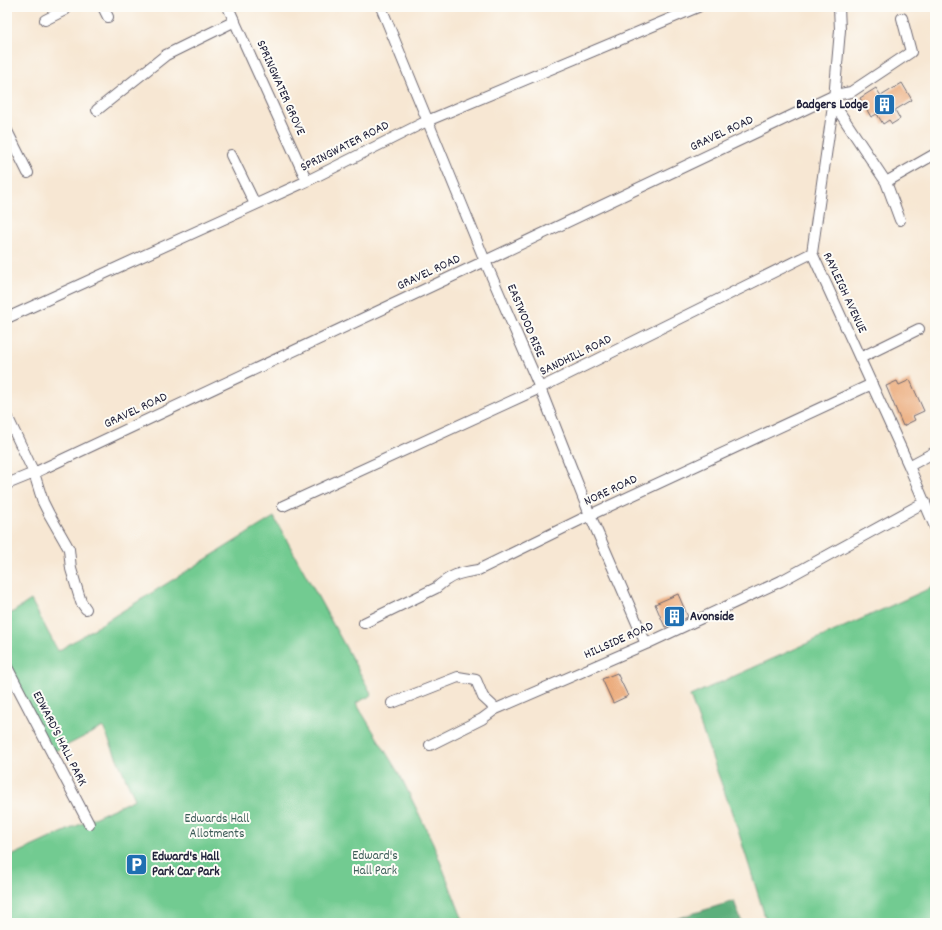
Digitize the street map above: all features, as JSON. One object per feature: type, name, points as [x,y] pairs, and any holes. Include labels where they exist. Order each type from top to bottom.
[{"type":"street","points":[[103,7],[108,17]]},
{"type":"street","name":"SPRINGWATER GROVE","points":[[228,7],[307,181]]},
{"type":"street","name":"EASTWOOD RISE","points":[[381,7],[485,261],[540,388],[590,515],[646,644]]},
{"type":"street","name":"SPRINGWATER ROAD","points":[[7,318],[307,181],[427,120],[698,7]]},
{"type":"street","name":"RAYLEIGH AVENUE","points":[[839,7],[840,30],[834,99],[812,253],[926,502],[935,526]]},
{"type":"street","points":[[45,20],[67,8]]},
{"type":"street","name":"GRAVEL ROAD","points":[[7,484],[34,473],[485,261],[851,92],[911,52],[902,18]]},
{"type":"street","points":[[97,110],[166,55],[235,21]]},
{"type":"street","points":[[834,99],[886,182],[900,220]]},
{"type":"street","points":[[7,131],[28,173]]},
{"type":"street","points":[[886,182],[935,154]]},
{"type":"street","points":[[231,155],[255,204]]},
{"type":"street","name":"SANDHILL ROAD","points":[[283,506],[540,388],[812,253]]},
{"type":"street","points":[[860,358],[919,329]]},
{"type":"street","name":"NORE ROAD","points":[[364,623],[436,588],[445,580],[458,573],[478,570],[590,515],[872,384]]},
{"type":"street","points":[[7,416],[34,473],[41,496],[49,514],[68,545],[71,569],[81,602],[86,608]]},
{"type":"street","points":[[909,466],[935,452]]},
{"type":"street","name":"HILLSIDE ROAD","points":[[430,745],[482,719],[498,708],[646,644],[781,581],[926,502]]},
{"type":"street","name":"EDWARD'S HALL PARK","points":[[7,666],[89,824]]},
{"type":"street","points":[[392,703],[458,677],[476,680],[483,697],[496,709],[498,708]]},
{"type":"green space","points":[[274,517],[372,695],[356,703],[401,777],[433,843],[464,923],[7,923],[7,858],[135,799],[103,727],[52,753],[7,667],[7,616],[31,600],[58,651]]},
{"type":"green space","points":[[935,586],[935,923],[767,923],[736,824],[690,696]]},
{"type":"green space","points":[[734,901],[742,923],[662,923]]},
{"type":"building","name":"Badgers Lodge","points":[[902,83],[912,100],[895,110],[900,119],[892,124],[889,120],[883,124],[877,114],[871,117],[860,98],[876,88],[881,96]]},
{"type":"building","points":[[910,380],[924,411],[913,416],[915,420],[903,426],[886,386],[897,381],[899,385]]},
{"type":"building","points":[[678,594],[688,617],[665,627],[655,604]]},
{"type":"building","points":[[617,673],[628,696],[613,703],[602,679]]},
{"type":"place","name":"Badgers Lodge","points":[[884,105]]},
{"type":"place","name":"Avonside","points":[[674,617]]},
{"type":"place","name":"Edward's Hall Park Car Park","points":[[137,864]]},
{"type":"park label","name":"Edwards Hall Allotments","points":[[217,826]]},
{"type":"park label","name":"Edward's Hall Park","points":[[375,864]]}]
